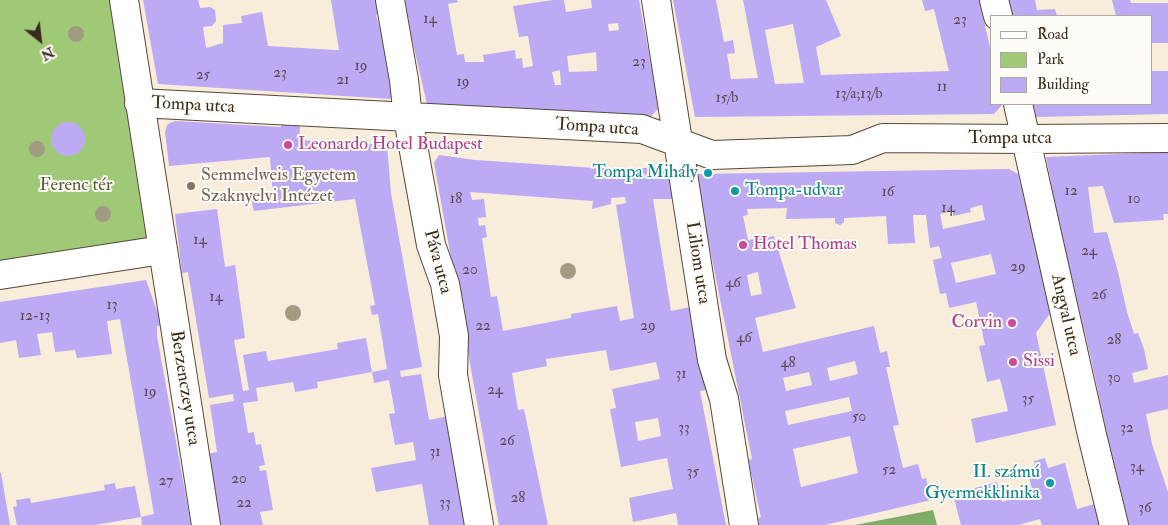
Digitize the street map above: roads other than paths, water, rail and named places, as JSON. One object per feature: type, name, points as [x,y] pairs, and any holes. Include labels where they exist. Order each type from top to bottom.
[{"type":"street","points":[[0,275],[162,250],[124,0]]},
{"type":"street","name":"Páva utca","points":[[390,0],[404,80],[408,118],[431,245],[445,284],[454,336],[453,375],[480,525]]},
{"type":"street","name":"Liliom utca","points":[[656,0],[712,360],[724,399],[744,525]]},
{"type":"street","points":[[994,0],[998,15]]},
{"type":"street","name":"Tompa utca","points":[[139,103],[642,129],[712,155],[852,150],[883,138],[1168,138]]},
{"type":"street","name":"Angyal utca","points":[[1018,105],[1114,525]]},
{"type":"street","name":"Berzenczey utca","points":[[162,250],[206,525]]},
{"type":"place","name":"Leonardo Hotel Budapest","points":[[288,145]]},
{"type":"place","name":"Tompa Mihály","points":[[708,173]]},
{"type":"place","name":"Semmelweis Egyetem Szaknyelvi Intézet","points":[[191,186]]},
{"type":"place","name":"Tompa-udvar","points":[[735,191]]},
{"type":"place","name":"Hotel Thomas","points":[[743,245]]},
{"type":"place","name":"Corvin","points":[[1012,323]]},
{"type":"place","name":"Sissi","points":[[1013,362]]},
{"type":"place","name":"II. számú Gyermekklinika","points":[[1050,483]]},
{"type":"park label","name":"Ferenc tér","points":[[76,186]]}]
